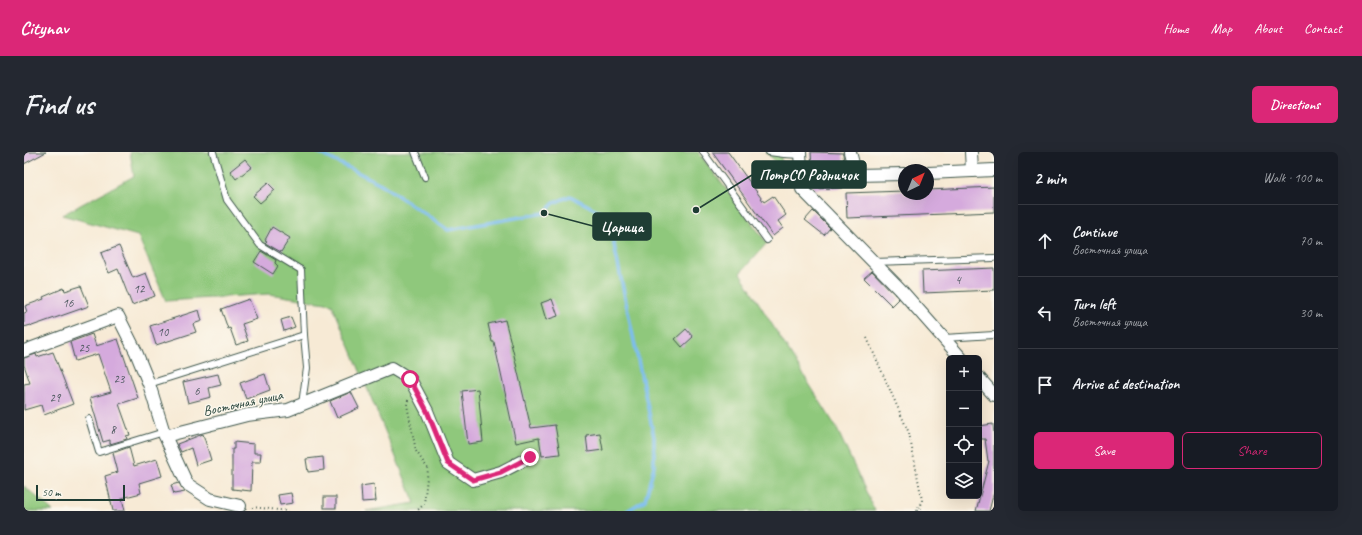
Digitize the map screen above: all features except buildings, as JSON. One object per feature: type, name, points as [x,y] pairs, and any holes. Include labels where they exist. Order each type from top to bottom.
[{"type":"street","points":[[850,152],[856,175],[898,174]]},
{"type":"street","points":[[971,152],[972,171]]},
{"type":"street","points":[[800,153],[802,189],[900,289],[958,355]]},
{"type":"street","points":[[934,173],[994,170]]},
{"type":"street","points":[[24,351],[118,316],[136,352],[149,384],[165,434],[187,484],[210,499],[240,506]]},
{"type":"street","name":"Восточная улица","points":[[165,434],[247,415],[288,410],[392,368],[410,379],[427,411],[448,463],[473,480],[501,472],[530,457]]},
{"type":"street","points":[[982,381],[994,395]]},
{"type":"lane","points":[[214,152],[227,200],[260,245],[301,270],[307,368],[302,404]]},
{"type":"lane","points":[[415,152],[425,177]]},
{"type":"lane","points":[[703,152],[767,240]]},
{"type":"lane","points":[[769,152],[784,154],[800,153]]},
{"type":"lane","points":[[874,262],[994,258]]},
{"type":"lane","points":[[149,384],[304,335]]},
{"type":"lane","points":[[944,338],[994,335]]},
{"type":"lane","points":[[89,419],[99,452],[165,434]]},
{"type":"path","points":[[867,338],[909,433],[922,500],[920,511]]},
{"type":"path","points":[[408,398],[407,405],[416,451],[428,469],[424,504],[417,511]]},
{"type":"path","points":[[917,511],[922,500]]},
{"type":"path","points":[[240,506],[288,511]]},
{"type":"green space","points":[[130,152],[698,152],[767,243],[740,273],[836,427],[875,511],[366,511],[415,503],[332,304],[269,294],[166,301],[138,236],[62,215],[134,176]]},
{"type":"green space","points":[[766,152],[781,152],[782,168]]},
{"type":"green space","points":[[24,486],[53,511],[24,511]]},
{"type":"waterway","points":[[317,152],[381,184],[448,230],[544,213],[554,203],[570,196],[608,216],[654,437],[654,466],[645,500],[627,511]]},
{"type":"place","name":"ПотрСО Родничок","points":[[696,210]]},
{"type":"place","name":"Царица","points":[[544,213]]},
{"type":"route","points":[[410,379],[427,411],[448,463],[473,480],[501,472],[530,457]]}]
